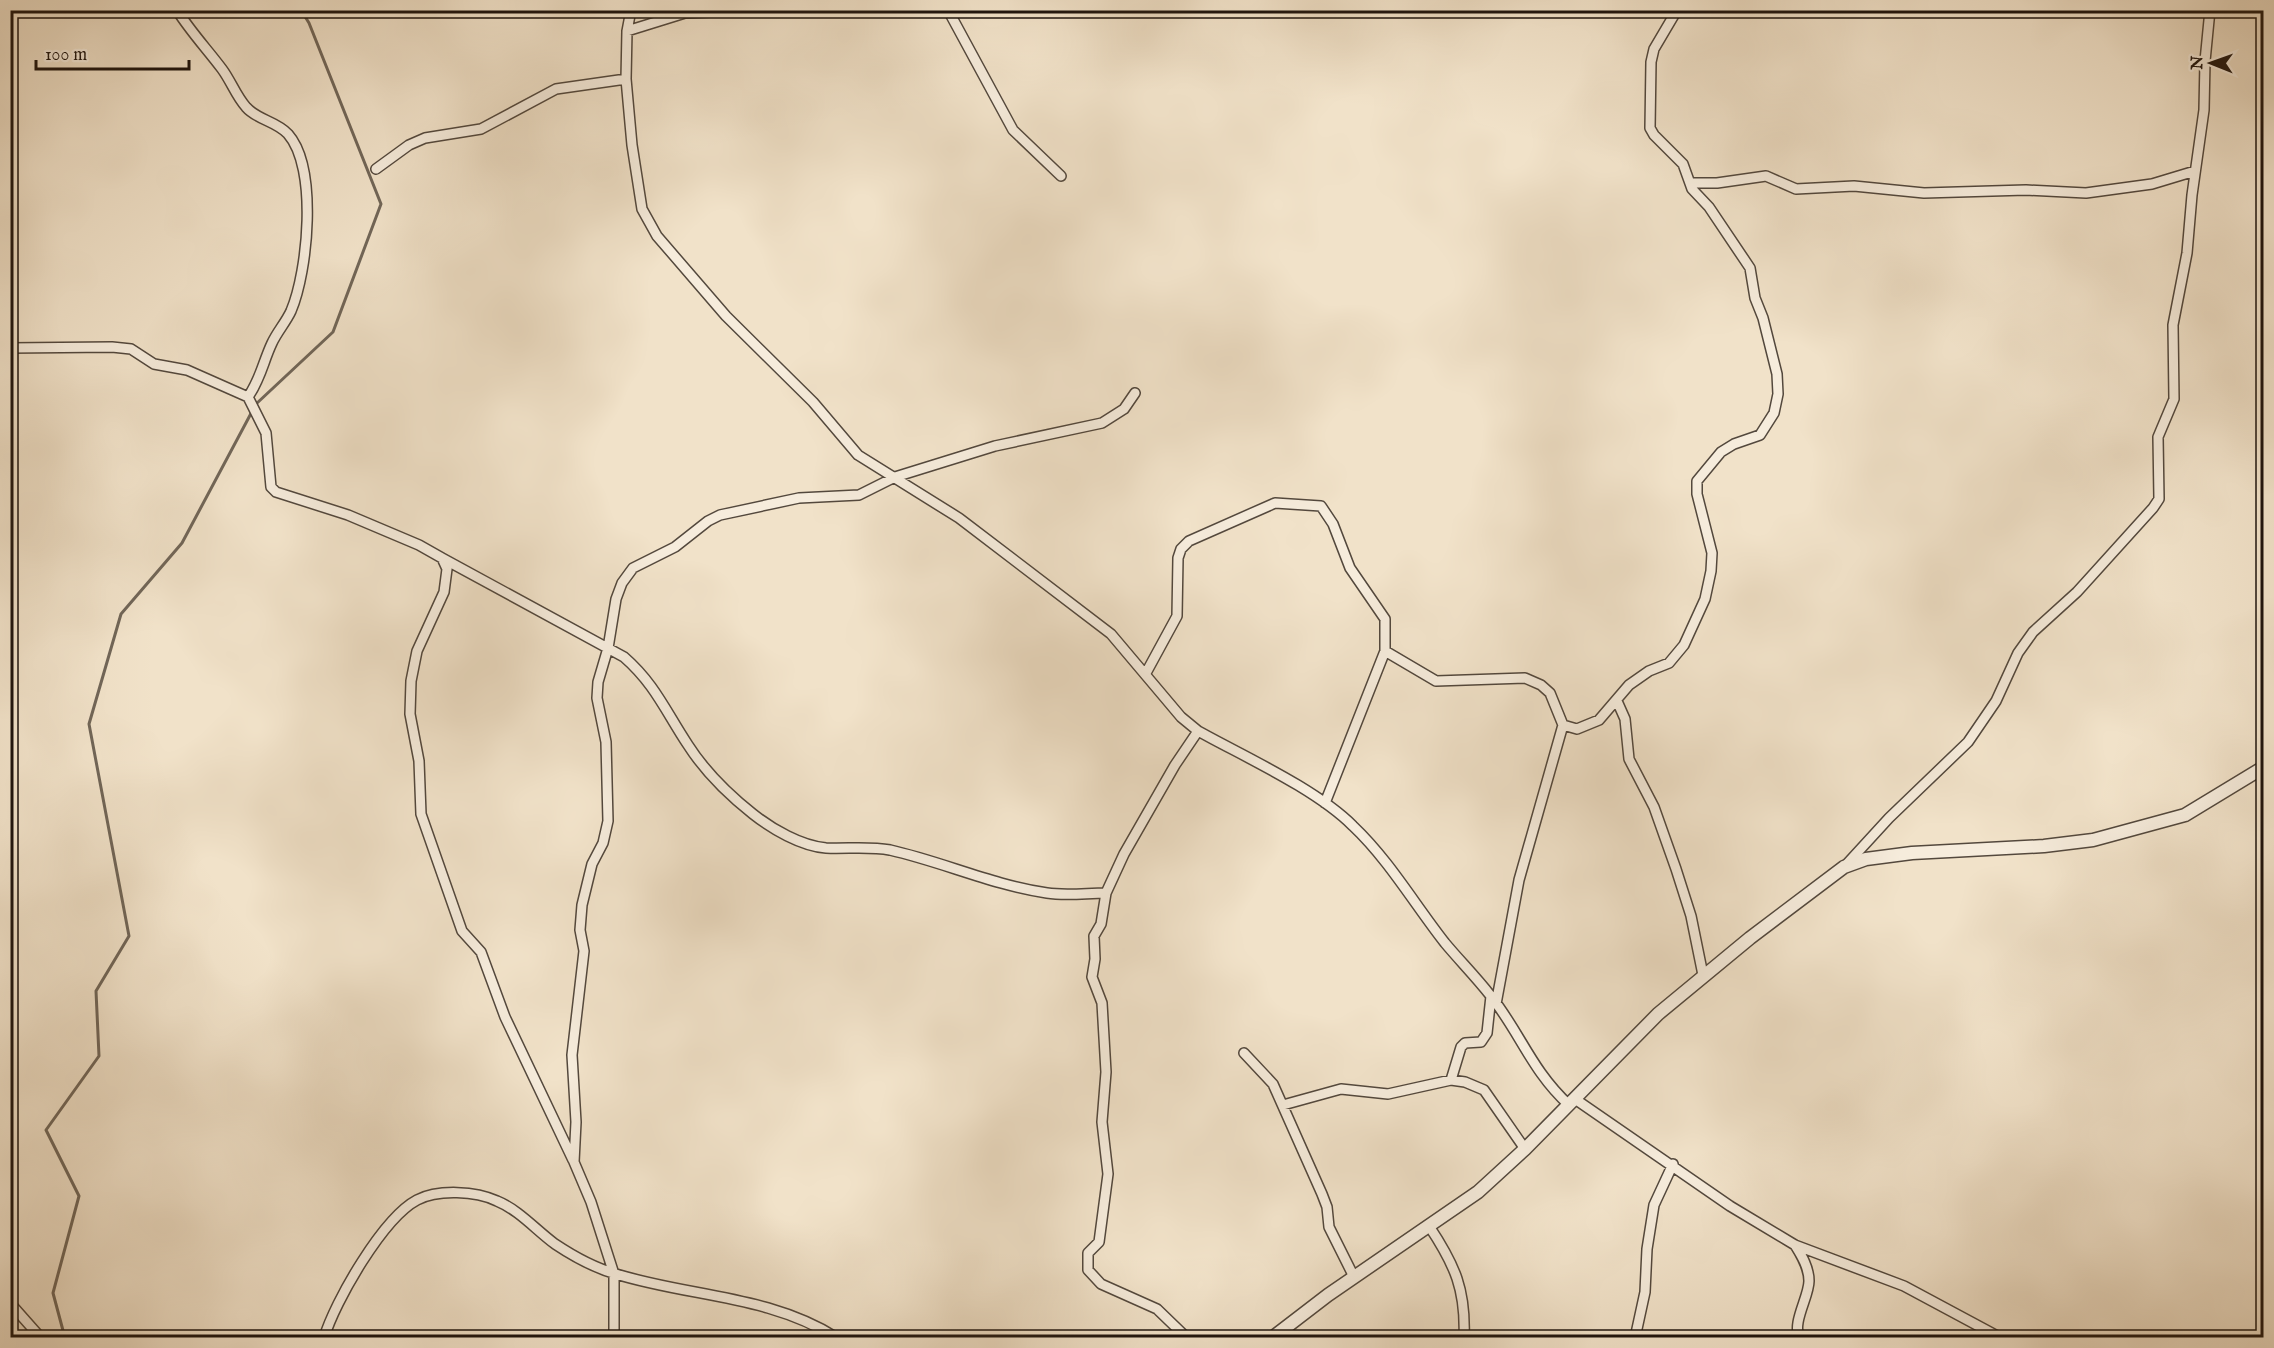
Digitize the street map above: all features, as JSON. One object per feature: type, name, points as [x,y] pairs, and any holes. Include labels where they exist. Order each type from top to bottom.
[{"type":"street","points":[[177,10],[223,70],[246,108],[273,122],[288,134],[299,152],[304,168],[307,194],[303,267],[290,312],[273,341],[260,379],[248,397]]},
{"type":"street","points":[[631,10],[627,31],[626,79],[639,196],[646,218],[657,236],[726,316],[813,402],[858,455],[959,518],[1112,634],[1181,717],[1198,731],[1325,803],[1353,825],[1446,944],[1494,1000],[1532,1064],[1552,1089],[1673,1164],[1730,1206],[1795,1245],[1904,1286],[2001,1338]]},
{"type":"street","points":[[627,31],[685,14],[761,10]]},
{"type":"street","points":[[948,10],[1013,130],[1061,176]]},
{"type":"street","points":[[1563,725],[1570,729],[1587,727],[1599,720],[1638,678],[1677,656],[1706,599],[1711,571],[1712,554],[1696,494],[1697,481],[1704,470],[1728,447],[1760,435],[1774,413],[1778,394],[1778,374],[1767,331],[1755,298],[1750,268],[1709,207],[1692,189],[1683,164],[1650,128],[1651,62],[1654,48],[1677,10]]},
{"type":"street","points":[[1272,1338],[1354,1277],[1478,1192],[1525,1149],[1658,1014],[1803,895],[1844,867],[1889,818],[1968,742],[1996,701],[2018,653],[2032,632],[2077,592],[2156,503],[2160,473],[2158,438],[2174,399],[2173,325],[2187,253],[2204,110],[2205,61],[2210,10]]},
{"type":"street","points":[[376,169],[409,145],[425,138],[481,129],[556,88],[626,79]]},
{"type":"street","points":[[1690,183],[1718,183],[1766,176],[1796,189],[1854,186],[1924,193],[2026,190],[2086,192],[2152,184],[2195,171]]},
{"type":"street","points":[[10,348],[112,347],[131,349],[154,364],[187,370],[248,397],[266,433],[271,487],[276,492],[348,514],[419,545],[608,648],[642,672],[700,761],[752,813],[774,829],[820,847],[891,850],[959,872],[1035,891],[1054,894],[1106,893]]},
{"type":"street","points":[[574,1162],[576,1122],[572,1055],[584,951],[581,915],[586,884],[606,835],[608,821],[606,742],[597,690],[608,648],[616,599],[622,583],[633,568],[675,547],[712,519],[754,506],[800,498],[859,495],[895,477],[1005,444],[1102,423],[1124,409],[1135,393]]},
{"type":"street","points":[[1146,673],[1178,616],[1176,572],[1180,549],[1189,541],[1275,503],[1314,505],[1326,510],[1350,568],[1385,619],[1385,651],[1325,803]]},
{"type":"street","points":[[442,558],[447,570],[445,586],[439,606],[417,651],[411,681],[410,714],[419,768],[422,814],[462,931],[481,952],[505,1017],[591,1202],[614,1274],[614,1338]]},
{"type":"street","points":[[1385,651],[1436,681],[1525,678],[1541,685],[1550,693],[1563,725],[1519,880],[1486,1036],[1481,1042],[1466,1043],[1461,1047],[1451,1080]]},
{"type":"street","points":[[1617,701],[1625,719],[1629,759],[1654,807],[1677,869],[1691,916],[1703,975]]},
{"type":"street","points":[[1187,1338],[1157,1309],[1101,1284],[1088,1270],[1088,1253],[1099,1242],[1107,1181],[1102,1122],[1106,1072],[1102,1003],[1092,977],[1095,959],[1094,936],[1103,918],[1106,893],[1137,828],[1198,731]]},
{"type":"street","points":[[1844,867],[1866,859],[1912,853],[2044,846],[2093,840],[2185,815],[2264,767]]},
{"type":"street","points":[[1244,1053],[1269,1079],[1283,1105],[1324,1200],[1329,1227],[1354,1277]]},
{"type":"street","points":[[1283,1105],[1341,1089],[1388,1094],[1451,1080],[1465,1082],[1484,1090],[1525,1149]]},
{"type":"street","points":[[1635,1338],[1645,1292],[1647,1249],[1654,1205],[1673,1164]]},
{"type":"street","points":[[324,1338],[346,1287],[368,1253],[396,1219],[415,1201],[426,1197],[461,1194],[498,1201],[555,1244],[614,1274],[676,1290],[763,1304],[816,1324],[837,1338]]},
{"type":"street","points":[[1429,1226],[1451,1259],[1459,1279],[1464,1338]]},
{"type":"street","points":[[1795,1245],[1806,1265],[1809,1279],[1798,1337]]},
{"type":"street","points":[[10,1303],[41,1338]]},
{"type":"waterway","points":[[65,1338],[53,1293],[79,1196],[46,1130],[99,1056],[96,991],[129,936],[89,724],[121,614],[182,543],[256,404],[333,332],[381,204],[309,23],[301,10]]}]
